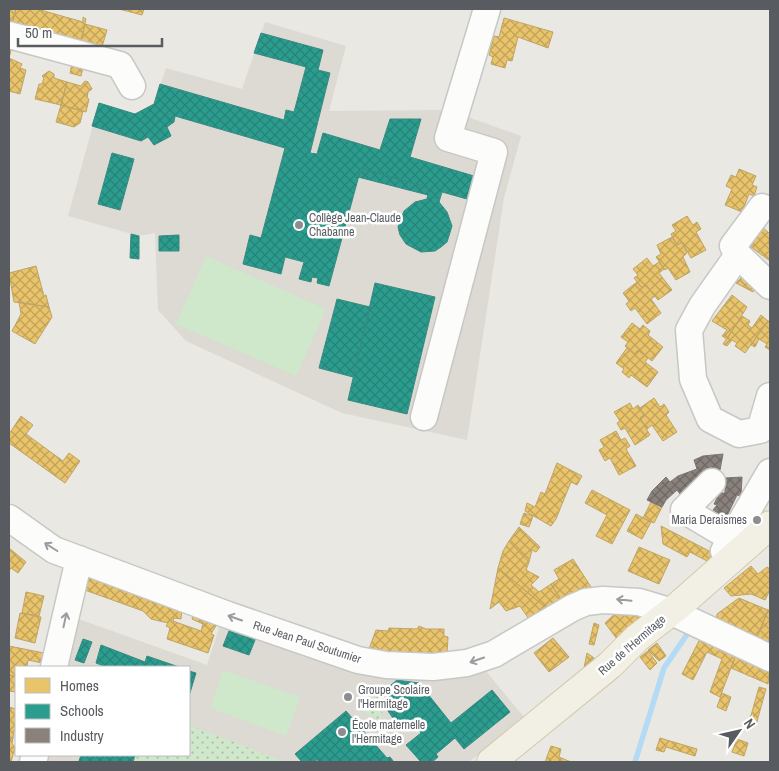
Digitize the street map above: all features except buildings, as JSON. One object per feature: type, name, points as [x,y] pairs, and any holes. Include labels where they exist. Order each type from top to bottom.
[{"type":"main road","name":"Rue de l'Hermitage","points":[[491,762],[610,665],[638,638],[672,612],[730,548],[770,525]]},
{"type":"street","points":[[424,417],[494,152],[448,138],[487,9]]},
{"type":"street","points":[[9,35],[120,65],[132,86]]},
{"type":"street","points":[[762,207],[733,246],[738,256],[770,286]]},
{"type":"street","points":[[738,256],[702,306],[689,330],[693,379],[710,419],[739,434],[760,430],[770,396]]},
{"type":"street","points":[[712,482],[684,510],[730,548],[770,472]]},
{"type":"street","name":"Rue Jean Paul Soutumier","points":[[9,518],[54,550],[228,616],[358,660],[386,665],[433,667],[467,663],[494,654],[586,602],[617,600],[639,602],[672,612],[770,658]]},
{"type":"street","points":[[54,666],[78,559]]},
{"type":"shaded area","name":"Collège Jean-Claude Chabanne","points":[[265,22],[346,46],[329,111],[448,110],[521,136],[504,198],[467,440],[342,413],[186,341],[158,310],[155,233],[139,236],[68,216],[99,103],[135,114],[154,104],[166,68],[242,89]]},
{"type":"shaded area","name":"Groupe Scolaire l'Hermitage","points":[[76,618],[207,665],[221,622],[485,670],[524,717],[469,762],[45,762],[45,756],[190,756],[190,666],[65,666]]},
{"type":"green space","points":[[206,256],[326,309],[296,376],[176,324]]},
{"type":"green space","points":[[223,670],[300,697],[286,736],[210,708]]},
{"type":"green space","points":[[370,685],[384,700],[381,720],[363,712],[358,694]]},
{"type":"green space","points":[[190,725],[282,762],[133,762],[135,756],[190,756]]},
{"type":"waterway","points":[[635,762],[664,668],[688,633]]},
{"type":"place","name":"Collège Jean-Claude Chabanne","points":[[299,225]]},
{"type":"place","name":"Maria Deraismes","points":[[757,520]]},
{"type":"place","name":"Groupe Scolaire l'Hermitage","points":[[348,697]]},
{"type":"place","name":"École maternelle l'Hermitage","points":[[342,732]]}]
